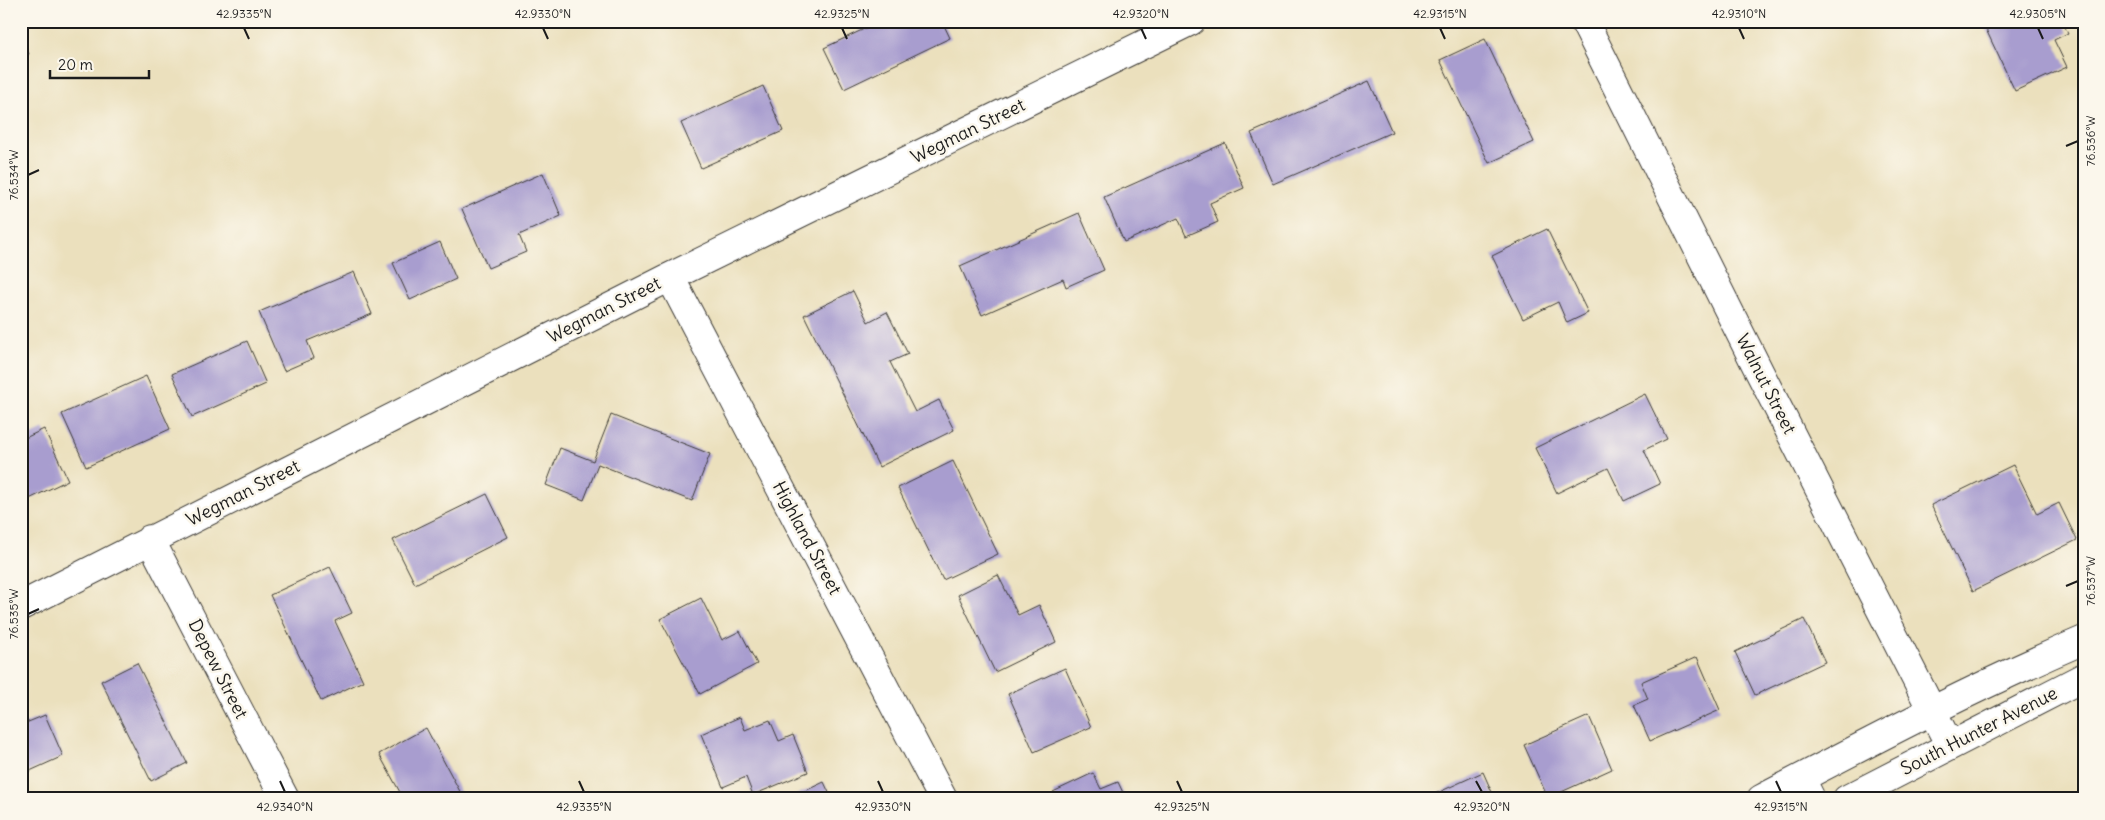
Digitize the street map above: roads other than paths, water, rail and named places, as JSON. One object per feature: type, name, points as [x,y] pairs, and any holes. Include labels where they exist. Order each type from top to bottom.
[{"type":"street","name":"Wegman Street","points":[[21,606],[670,276],[1191,21]]},
{"type":"street","name":"Walnut Street","points":[[1584,21],[1759,371],[1950,746]]},
{"type":"street","name":"Highland Street","points":[[670,276],[943,799]]},
{"type":"street","name":"Depew Street","points":[[150,539],[285,799]]},
{"type":"street","points":[[1761,799],[2019,667],[2084,640]]},
{"type":"street","name":"South Hunter Avenue","points":[[1847,799],[2084,677]]},
{"type":"lane","points":[[1807,775],[1819,799]]}]
